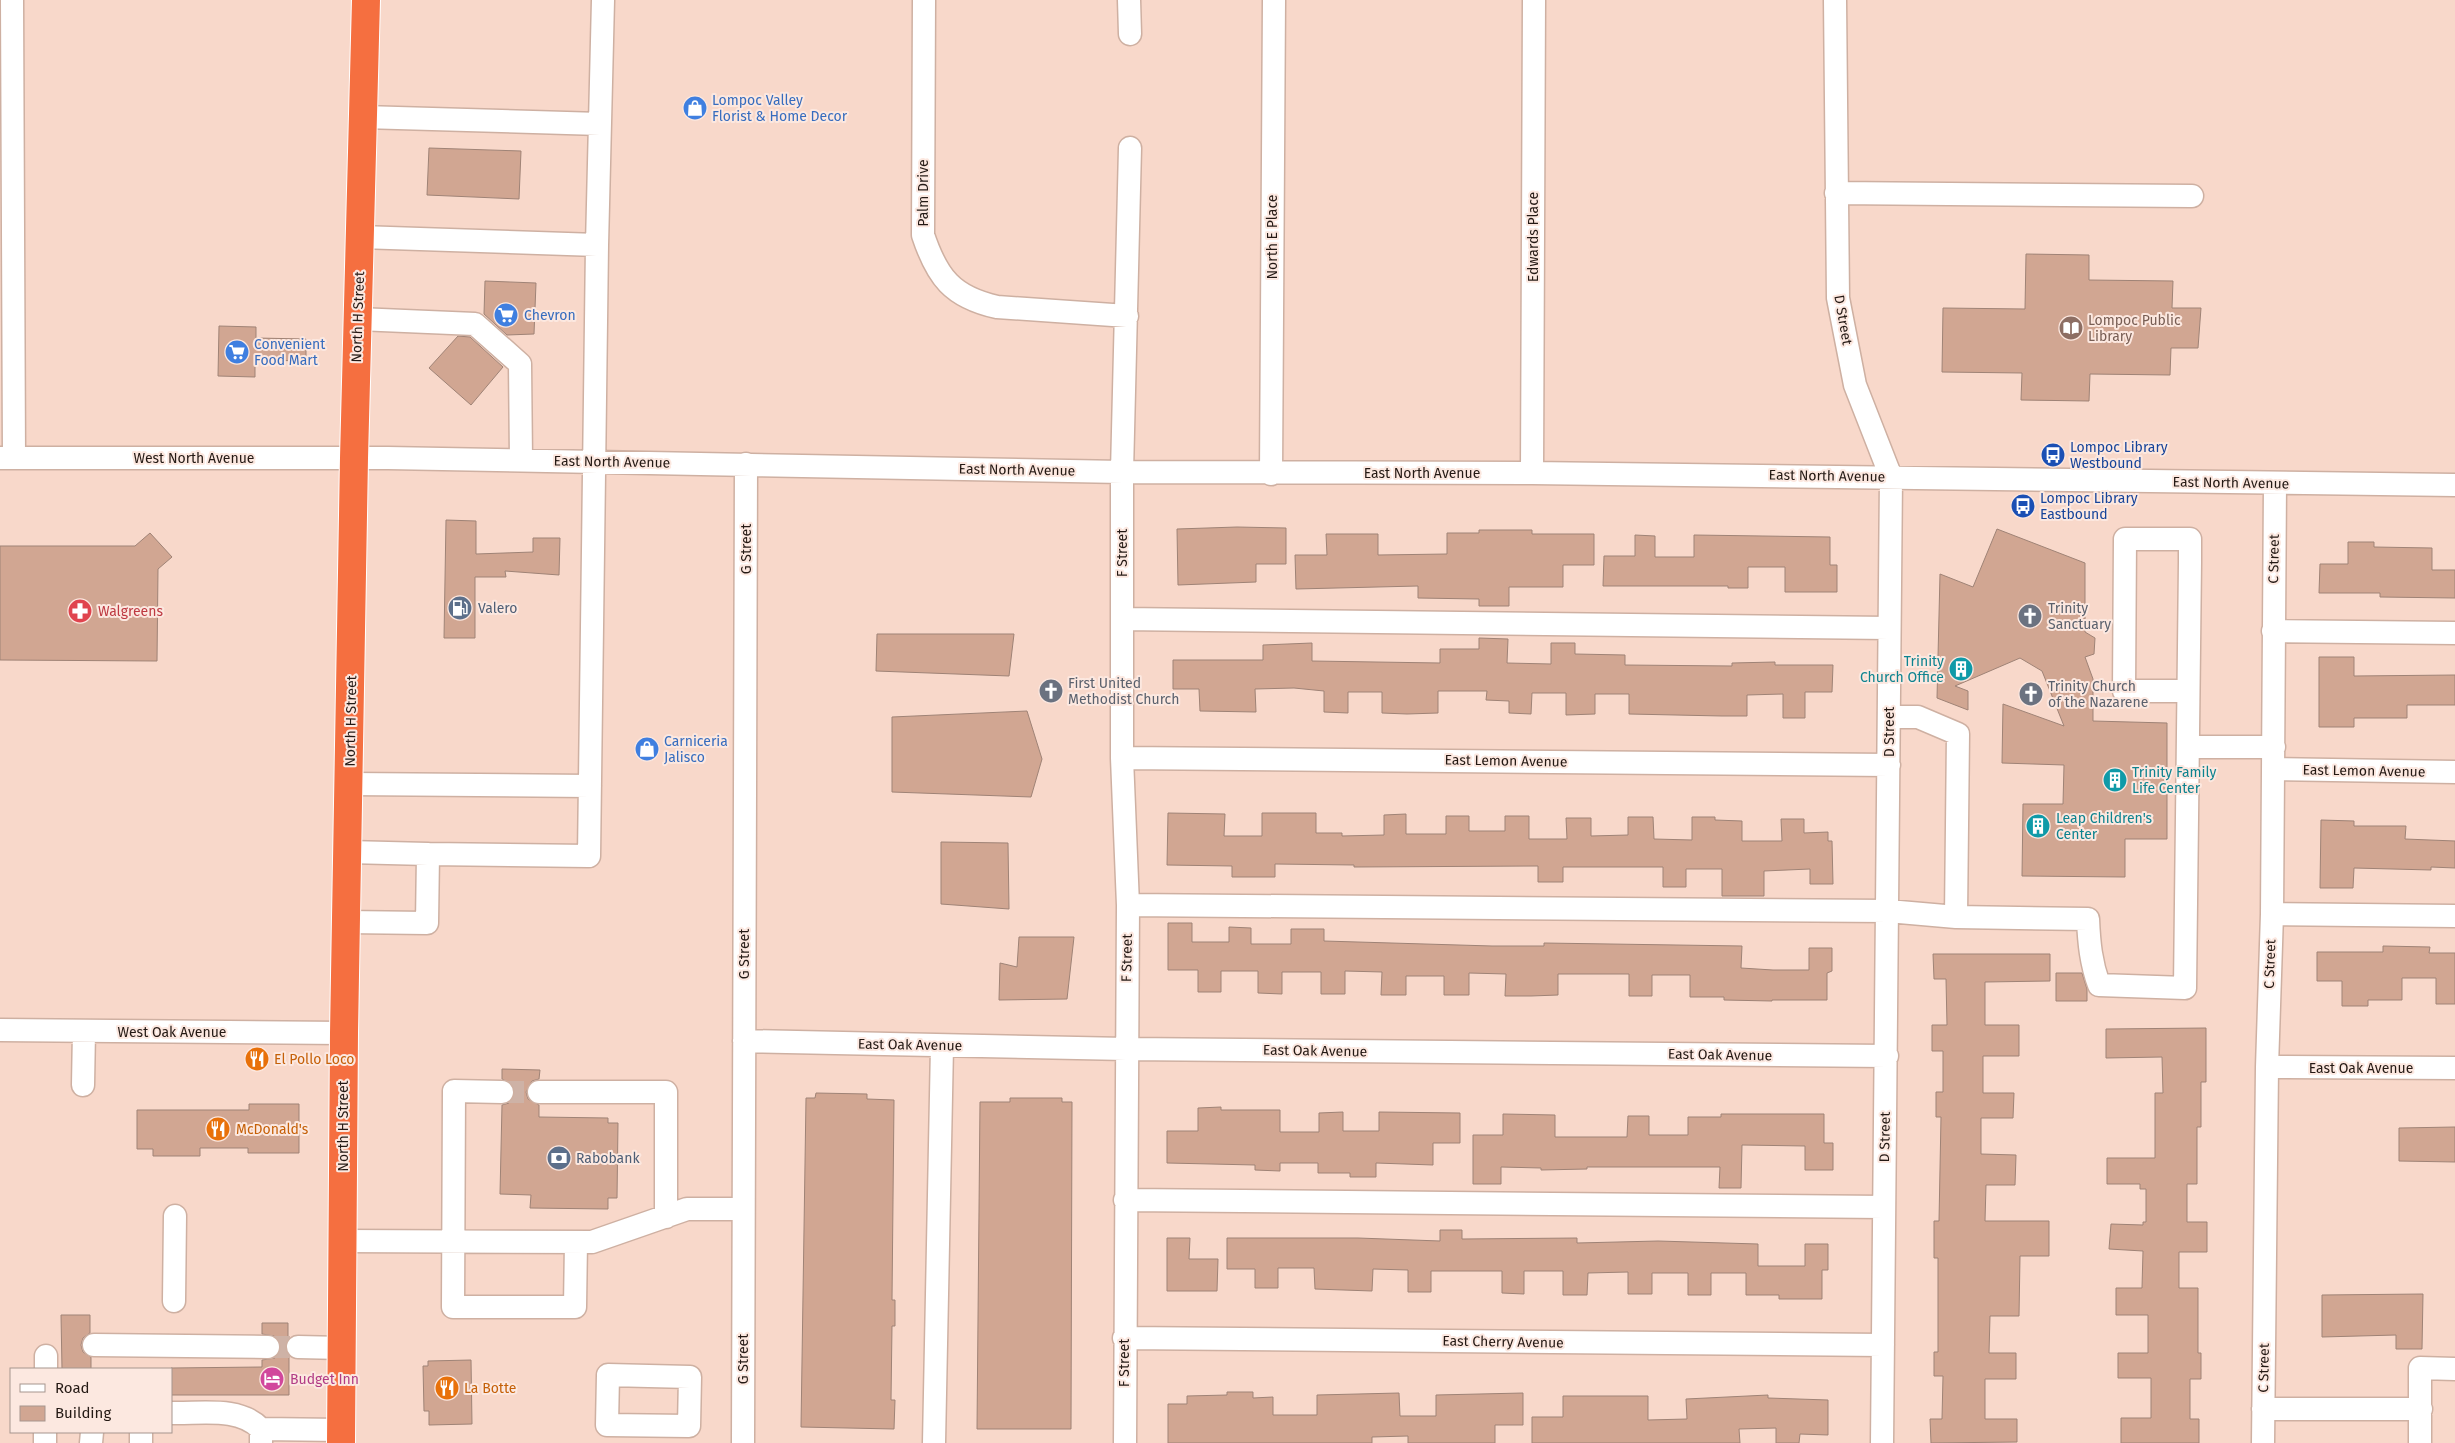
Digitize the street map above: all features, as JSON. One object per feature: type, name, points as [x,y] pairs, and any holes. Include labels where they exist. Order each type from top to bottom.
[{"type":"highway","name":"North H Street","points":[[341,1437],[344,1033],[354,458],[366,0]]},
{"type":"street","points":[[7,458],[12,0]]},
{"type":"street","points":[[348,852],[589,856],[597,244],[603,0]]},
{"type":"street","name":"Palm Drive","points":[[924,0],[923,235],[932,262],[950,285],[960,294],[980,303],[997,307],[1127,316]]},
{"type":"street","points":[[1129,0],[1130,34]]},
{"type":"street","name":"North E Place","points":[[1271,474],[1274,0]]},
{"type":"street","name":"Edwards Place","points":[[1532,473],[1534,0]]},
{"type":"street","name":"D Street","points":[[1835,0],[1838,298],[1856,385],[1891,477],[1882,1443]]},
{"type":"street","points":[[363,118],[600,124]]},
{"type":"street","points":[[1122,472],[1130,148]]},
{"type":"street","points":[[1836,193],[2192,196]]},
{"type":"street","points":[[360,237],[597,244]]},
{"type":"street","points":[[358,319],[474,324],[520,364],[522,460]]},
{"type":"street","name":"West North Avenue","points":[[7,458],[388,458]]},
{"type":"street","name":"East North Avenue","points":[[388,458],[1271,474],[1532,473],[2455,485]]},
{"type":"street","name":"G Street","points":[[743,1443],[746,464]]},
{"type":"street","name":"F Street","points":[[1122,472],[1122,758],[1128,905],[1124,1338],[1125,1443]]},
{"type":"street","name":"C Street","points":[[2263,1443],[2267,1067],[2272,914],[2273,631],[2276,484]]},
{"type":"street","points":[[1128,905],[1888,911],[1956,917],[2088,919],[2092,967],[2099,985],[2185,988],[2190,540],[2125,539],[2124,691],[2188,691]]},
{"type":"street","points":[[1122,619],[1889,628]]},
{"type":"street","points":[[2273,631],[2455,633]]},
{"type":"street","points":[[1889,717],[1918,717],[1958,734],[1956,917]]},
{"type":"street","name":"East Lemon Avenue","points":[[2188,747],[2274,758],[2455,772]]},
{"type":"street","name":"East Lemon Avenue","points":[[1122,758],[1889,765]]},
{"type":"street","points":[[349,784],[590,786]]},
{"type":"street","points":[[346,922],[427,923],[428,854]]},
{"type":"street","points":[[2272,914],[2455,916]]},
{"type":"street","name":"West Oak Avenue","points":[[0,1030],[344,1033]]},
{"type":"street","points":[[83,1085],[84,1031]]},
{"type":"street","name":"East Oak Avenue","points":[[744,1041],[1126,1049],[1887,1056]]},
{"type":"street","points":[[934,1443],[942,1046]]},
{"type":"street","name":"East Oak Avenue","points":[[2267,1067],[2455,1068]]},
{"type":"street","points":[[502,1092],[454,1091],[453,1307],[575,1307],[576,1242]]},
{"type":"street","points":[[539,1092],[666,1092],[666,1217]]},
{"type":"street","points":[[1125,1200],[1884,1207]]},
{"type":"street","points":[[343,1241],[592,1242],[687,1209],[743,1209]]},
{"type":"street","points":[[174,1216],[174,1302]]},
{"type":"street","name":"East Cherry Avenue","points":[[1124,1338],[1883,1345]]},
{"type":"street","points":[[94,1345],[268,1347]]},
{"type":"street","points":[[298,1347],[342,1348]]},
{"type":"street","points":[[2420,1443],[2420,1368],[2455,1369]]},
{"type":"street","points":[[2263,1408],[2421,1409]]},
{"type":"street","points":[[172,1413],[236,1414],[252,1419],[261,1436],[341,1437]]},
{"type":"building","points":[[429,148],[521,151],[519,199],[427,195]]},
{"type":"building","name":"Lompoc Public Library","points":[[2026,254],[2089,255],[2089,280],[2173,281],[2172,308],[2201,308],[2198,348],[2171,348],[2170,375],[2090,374],[2089,401],[2021,400],[2022,373],[1942,372],[1943,308],[2025,309]]},
{"type":"building","points":[[485,281],[536,283],[534,334],[507,335],[484,314]]},
{"type":"building","name":"Convenient Food Mart","points":[[219,326],[256,327],[256,338],[306,339],[306,361],[255,360],[255,377],[218,376]]},
{"type":"building","points":[[458,336],[470,337],[503,367],[471,405],[429,368]]},
{"type":"building","name":"Valero","points":[[446,520],[476,521],[476,554],[533,552],[533,538],[560,538],[559,575],[505,571],[506,577],[475,577],[475,638],[444,638]]},
{"type":"building","points":[[1286,528],[1286,564],[1256,564],[1256,582],[1178,585],[1177,529]]},
{"type":"building","points":[[1997,529],[2085,563],[2085,632],[2095,638],[2094,654],[2085,657],[2093,679],[2093,721],[2167,723],[2167,839],[2125,839],[2125,877],[2022,876],[2023,804],[2063,804],[2064,765],[2002,763],[2003,704],[2064,726],[2042,671],[2020,658],[1955,686],[1968,691],[1968,710],[1937,698],[1940,574],[1973,587]]},
{"type":"building","points":[[1479,530],[1532,530],[1532,534],[1594,534],[1594,565],[1563,565],[1563,587],[1509,587],[1509,606],[1479,606],[1479,599],[1418,598],[1418,586],[1296,589],[1295,555],[1327,555],[1326,534],[1378,534],[1378,555],[1447,554],[1447,533],[1479,533]]},
{"type":"building","name":"Walgreens","points":[[150,533],[172,557],[158,569],[157,661],[0,660],[0,546],[135,546]]},
{"type":"building","points":[[1635,535],[1655,536],[1655,557],[1694,557],[1694,535],[1830,537],[1830,565],[1837,565],[1837,592],[1785,592],[1785,567],[1748,567],[1748,588],[1728,588],[1728,586],[1603,586],[1604,556],[1635,556]]},
{"type":"building","points":[[2348,542],[2374,542],[2374,547],[2432,548],[2432,570],[2455,570],[2455,598],[2380,597],[2380,593],[2319,593],[2320,564],[2348,564]]},
{"type":"building","points":[[877,634],[1014,634],[1009,676],[876,671]]},
{"type":"building","points":[[1479,638],[1508,639],[1507,663],[1551,664],[1551,643],[1575,643],[1575,654],[1625,655],[1625,665],[1732,666],[1732,663],[1775,662],[1775,665],[1833,665],[1832,692],[1805,692],[1805,718],[1783,718],[1783,694],[1747,695],[1747,716],[1629,714],[1629,694],[1595,694],[1595,714],[1566,715],[1566,693],[1532,693],[1531,714],[1509,713],[1509,701],[1486,700],[1487,691],[1438,691],[1438,713],[1407,714],[1382,713],[1382,692],[1348,692],[1348,713],[1324,712],[1324,691],[1294,688],[1255,689],[1256,712],[1200,711],[1199,689],[1173,689],[1173,660],[1263,660],[1263,645],[1312,643],[1312,661],[1440,663],[1440,649],[1479,649]]},
{"type":"building","points":[[2319,657],[2354,657],[2354,676],[2455,675],[2455,705],[2407,705],[2407,718],[2354,718],[2354,727],[2319,727]]},
{"type":"building","points":[[1027,711],[1042,759],[1031,797],[892,792],[892,717]]},
{"type":"building","points":[[1168,813],[1225,814],[1224,836],[1262,836],[1262,813],[1316,813],[1316,833],[1342,833],[1342,836],[1384,835],[1384,815],[1406,814],[1406,834],[1446,834],[1446,816],[1469,816],[1469,831],[1505,831],[1505,816],[1529,816],[1529,839],[1567,839],[1566,818],[1591,818],[1591,836],[1628,835],[1628,817],[1653,817],[1654,839],[1692,840],[1692,817],[1715,817],[1715,820],[1742,821],[1742,841],[1782,841],[1781,819],[1804,819],[1804,833],[1828,832],[1828,841],[1832,841],[1833,884],[1810,884],[1810,869],[1764,871],[1764,896],[1722,896],[1722,869],[1686,869],[1686,887],[1663,887],[1663,867],[1563,867],[1563,882],[1538,882],[1538,866],[1354,867],[1354,865],[1275,864],[1275,877],[1232,877],[1232,866],[1167,865]]},
{"type":"building","points":[[2321,820],[2354,821],[2354,826],[2406,826],[2405,839],[2455,841],[2455,868],[2431,867],[2431,870],[2354,868],[2353,888],[2320,888]]},
{"type":"building","points":[[941,842],[1008,843],[1009,909],[941,904]]},
{"type":"building","points":[[1168,923],[1192,923],[1192,942],[1229,942],[1229,927],[1251,928],[1251,944],[1291,944],[1291,929],[1324,929],[1324,941],[1492,946],[1544,946],[1544,943],[1742,946],[1741,968],[1773,970],[1809,970],[1809,948],[1832,948],[1832,971],[1827,973],[1827,1000],[1724,1000],[1724,997],[1690,997],[1690,975],[1652,975],[1652,996],[1629,996],[1629,974],[1558,974],[1558,995],[1505,996],[1506,974],[1469,973],[1469,995],[1444,995],[1444,976],[1406,976],[1406,995],[1381,995],[1382,972],[1345,971],[1345,994],[1321,994],[1321,972],[1282,972],[1282,994],[1258,993],[1258,971],[1221,971],[1221,992],[1198,992],[1198,970],[1168,970]]},
{"type":"building","points":[[1019,937],[1074,937],[1067,999],[999,1000],[1000,963],[1017,967]]},
{"type":"building","points":[[2383,946],[2430,947],[2429,953],[2455,953],[2455,1004],[2436,1004],[2436,978],[2402,978],[2402,1000],[2368,1000],[2368,1006],[2342,1006],[2342,981],[2317,981],[2317,952],[2383,952]]},
{"type":"building","points":[[1933,954],[2050,954],[2050,981],[1985,982],[1985,1025],[2019,1025],[2019,1056],[1983,1056],[1983,1093],[2014,1093],[2013,1118],[1981,1118],[1981,1154],[2016,1155],[2015,1185],[1986,1185],[1985,1221],[2049,1221],[2049,1256],[2020,1256],[2019,1316],[1990,1316],[1989,1353],[2016,1353],[2016,1379],[1985,1379],[1985,1419],[2017,1419],[2017,1442],[1931,1443],[1930,1419],[1942,1419],[1943,1376],[1934,1376],[1934,1352],[1938,1352],[1938,1258],[1934,1258],[1934,1221],[1939,1221],[1941,1117],[1936,1117],[1936,1092],[1943,1092],[1943,1051],[1932,1051],[1932,1025],[1947,1025],[1946,979],[1934,979]]},
{"type":"building","points":[[2056,973],[2082,973],[2087,989],[2087,1001],[2056,1001]]},
{"type":"building","points":[[2206,1028],[2206,1082],[2201,1082],[2201,1127],[2197,1127],[2197,1184],[2187,1184],[2187,1222],[2207,1222],[2207,1252],[2179,1252],[2179,1288],[2198,1288],[2198,1353],[2201,1353],[2201,1379],[2190,1379],[2190,1419],[2199,1419],[2199,1443],[2121,1443],[2121,1418],[2151,1418],[2151,1378],[2118,1378],[2118,1353],[2148,1353],[2148,1315],[2116,1315],[2116,1288],[2142,1288],[2143,1251],[2109,1249],[2111,1224],[2143,1225],[2143,1222],[2146,1222],[2146,1189],[2140,1189],[2140,1184],[2107,1184],[2107,1158],[2155,1158],[2155,1093],[2163,1093],[2162,1057],[2106,1058],[2106,1029]]},
{"type":"building","name":"Rabobank","points":[[502,1069],[540,1070],[539,1079],[532,1081],[526,1092],[528,1099],[539,1105],[539,1117],[608,1118],[608,1123],[618,1123],[617,1198],[608,1198],[608,1209],[530,1208],[531,1195],[500,1194],[502,1105],[509,1103],[515,1093],[513,1085],[502,1079]]},
{"type":"building","points":[[816,1093],[867,1094],[867,1099],[894,1100],[892,1300],[895,1300],[895,1326],[892,1326],[891,1400],[895,1400],[894,1429],[801,1427],[806,1098],[815,1098]]},
{"type":"building","points":[[1010,1098],[1062,1098],[1062,1102],[1072,1102],[1071,1429],[977,1429],[980,1102],[1010,1102]]},
{"type":"building","name":"McDonald's","points":[[249,1104],[299,1104],[299,1153],[248,1153],[248,1148],[200,1148],[200,1156],[153,1156],[153,1149],[137,1149],[137,1110],[249,1110]]},
{"type":"building","points":[[1221,1107],[1221,1110],[1280,1110],[1280,1132],[1319,1132],[1319,1113],[1343,1112],[1343,1131],[1379,1131],[1379,1112],[1460,1113],[1460,1143],[1433,1143],[1433,1165],[1376,1163],[1376,1177],[1350,1177],[1350,1173],[1318,1173],[1318,1163],[1280,1163],[1280,1171],[1255,1170],[1255,1165],[1167,1163],[1167,1131],[1198,1131],[1198,1108]]},
{"type":"building","points":[[1503,1114],[1555,1115],[1555,1137],[1627,1137],[1628,1116],[1649,1116],[1649,1135],[1688,1135],[1688,1117],[1721,1117],[1721,1114],[1824,1114],[1824,1143],[1833,1143],[1833,1170],[1805,1170],[1805,1146],[1742,1145],[1741,1188],[1719,1188],[1720,1167],[1587,1167],[1587,1169],[1541,1170],[1541,1168],[1501,1167],[1501,1184],[1473,1184],[1473,1135],[1503,1135]]},
{"type":"building","points":[[2455,1127],[2455,1162],[2399,1161],[2399,1128]]},
{"type":"building","points":[[1440,1230],[1462,1230],[1462,1239],[1577,1238],[1577,1243],[1658,1241],[1758,1244],[1758,1266],[1805,1266],[1805,1244],[1828,1244],[1828,1270],[1822,1270],[1822,1299],[1779,1299],[1779,1295],[1746,1295],[1746,1273],[1711,1273],[1711,1295],[1688,1295],[1688,1273],[1652,1273],[1652,1294],[1628,1294],[1628,1272],[1588,1273],[1587,1295],[1563,1295],[1563,1271],[1524,1271],[1524,1294],[1502,1293],[1502,1271],[1431,1271],[1431,1292],[1408,1292],[1408,1270],[1373,1269],[1372,1291],[1315,1289],[1314,1268],[1278,1268],[1278,1288],[1255,1288],[1255,1269],[1227,1269],[1227,1238],[1358,1238],[1440,1241]]},
{"type":"building","points":[[1167,1238],[1190,1238],[1189,1259],[1218,1259],[1217,1291],[1167,1291]]},
{"type":"building","points":[[2423,1294],[2422,1349],[2396,1349],[2396,1335],[2322,1337],[2322,1295]]},
{"type":"building","points":[[61,1315],[90,1315],[90,1333],[83,1338],[81,1345],[83,1352],[91,1357],[91,1368],[62,1368]]},
{"type":"building","points":[[262,1323],[288,1323],[288,1339],[285,1347],[289,1356],[289,1395],[172,1395],[171,1368],[262,1367],[262,1360],[275,1358],[279,1353],[280,1341],[274,1336],[262,1334]]},
{"type":"building","name":"La Botte","points":[[471,1360],[472,1424],[429,1425],[429,1411],[424,1411],[423,1366],[428,1366],[428,1361]]},
{"type":"building","points":[[1227,1392],[1253,1392],[1253,1398],[1273,1397],[1273,1415],[1317,1415],[1317,1395],[1399,1393],[1400,1416],[1436,1416],[1436,1395],[1523,1393],[1523,1425],[1495,1425],[1495,1443],[1408,1443],[1408,1436],[1372,1437],[1372,1443],[1168,1443],[1168,1404],[1187,1404],[1187,1396],[1227,1395]]},
{"type":"building","points":[[1768,1395],[1768,1398],[1828,1400],[1828,1435],[1800,1434],[1799,1443],[1776,1443],[1776,1428],[1739,1429],[1740,1443],[1532,1443],[1532,1417],[1563,1417],[1563,1396],[1648,1396],[1648,1420],[1687,1419],[1686,1399]]},
{"type":"tunnel","points":[[502,1092],[539,1092]]},
{"type":"tunnel","points":[[268,1347],[298,1347]]},
{"type":"place","name":"Lompoc Valley Florist & Home Decor","points":[[695,108]]},
{"type":"place","name":"Chevron","points":[[506,315]]},
{"type":"place","name":"Lompoc Public Library","points":[[2071,328]]},
{"type":"place","name":"Convenient Food Mart","points":[[237,352]]},
{"type":"place","name":"Lompoc Library Westbound","points":[[2053,455]]},
{"type":"place","name":"Lompoc Library Eastbound","points":[[2023,506]]},
{"type":"place","name":"Valero","points":[[460,608]]},
{"type":"place","name":"Walgreens","points":[[80,611]]},
{"type":"place","name":"Trinity Sanctuary","points":[[2030,616]]},
{"type":"place","name":"Trinity Church Office","points":[[1961,669]]},
{"type":"place","name":"First United Methodist Church","points":[[1051,691]]},
{"type":"place","name":"Trinity Church of the Nazarene","points":[[2031,694]]},
{"type":"place","name":"Carniceria Jalisco","points":[[647,749]]},
{"type":"place","name":"Trinity Family Life Center","points":[[2115,780]]},
{"type":"place","name":"Leap Children's Center","points":[[2038,826]]},
{"type":"place","name":"El Pollo Loco","points":[[257,1059]]},
{"type":"place","name":"McDonald's","points":[[218,1129]]},
{"type":"place","name":"Rabobank","points":[[559,1158]]},
{"type":"place","name":"Budget Inn","points":[[272,1379]]},
{"type":"place","name":"La Botte","points":[[447,1388]]}]
